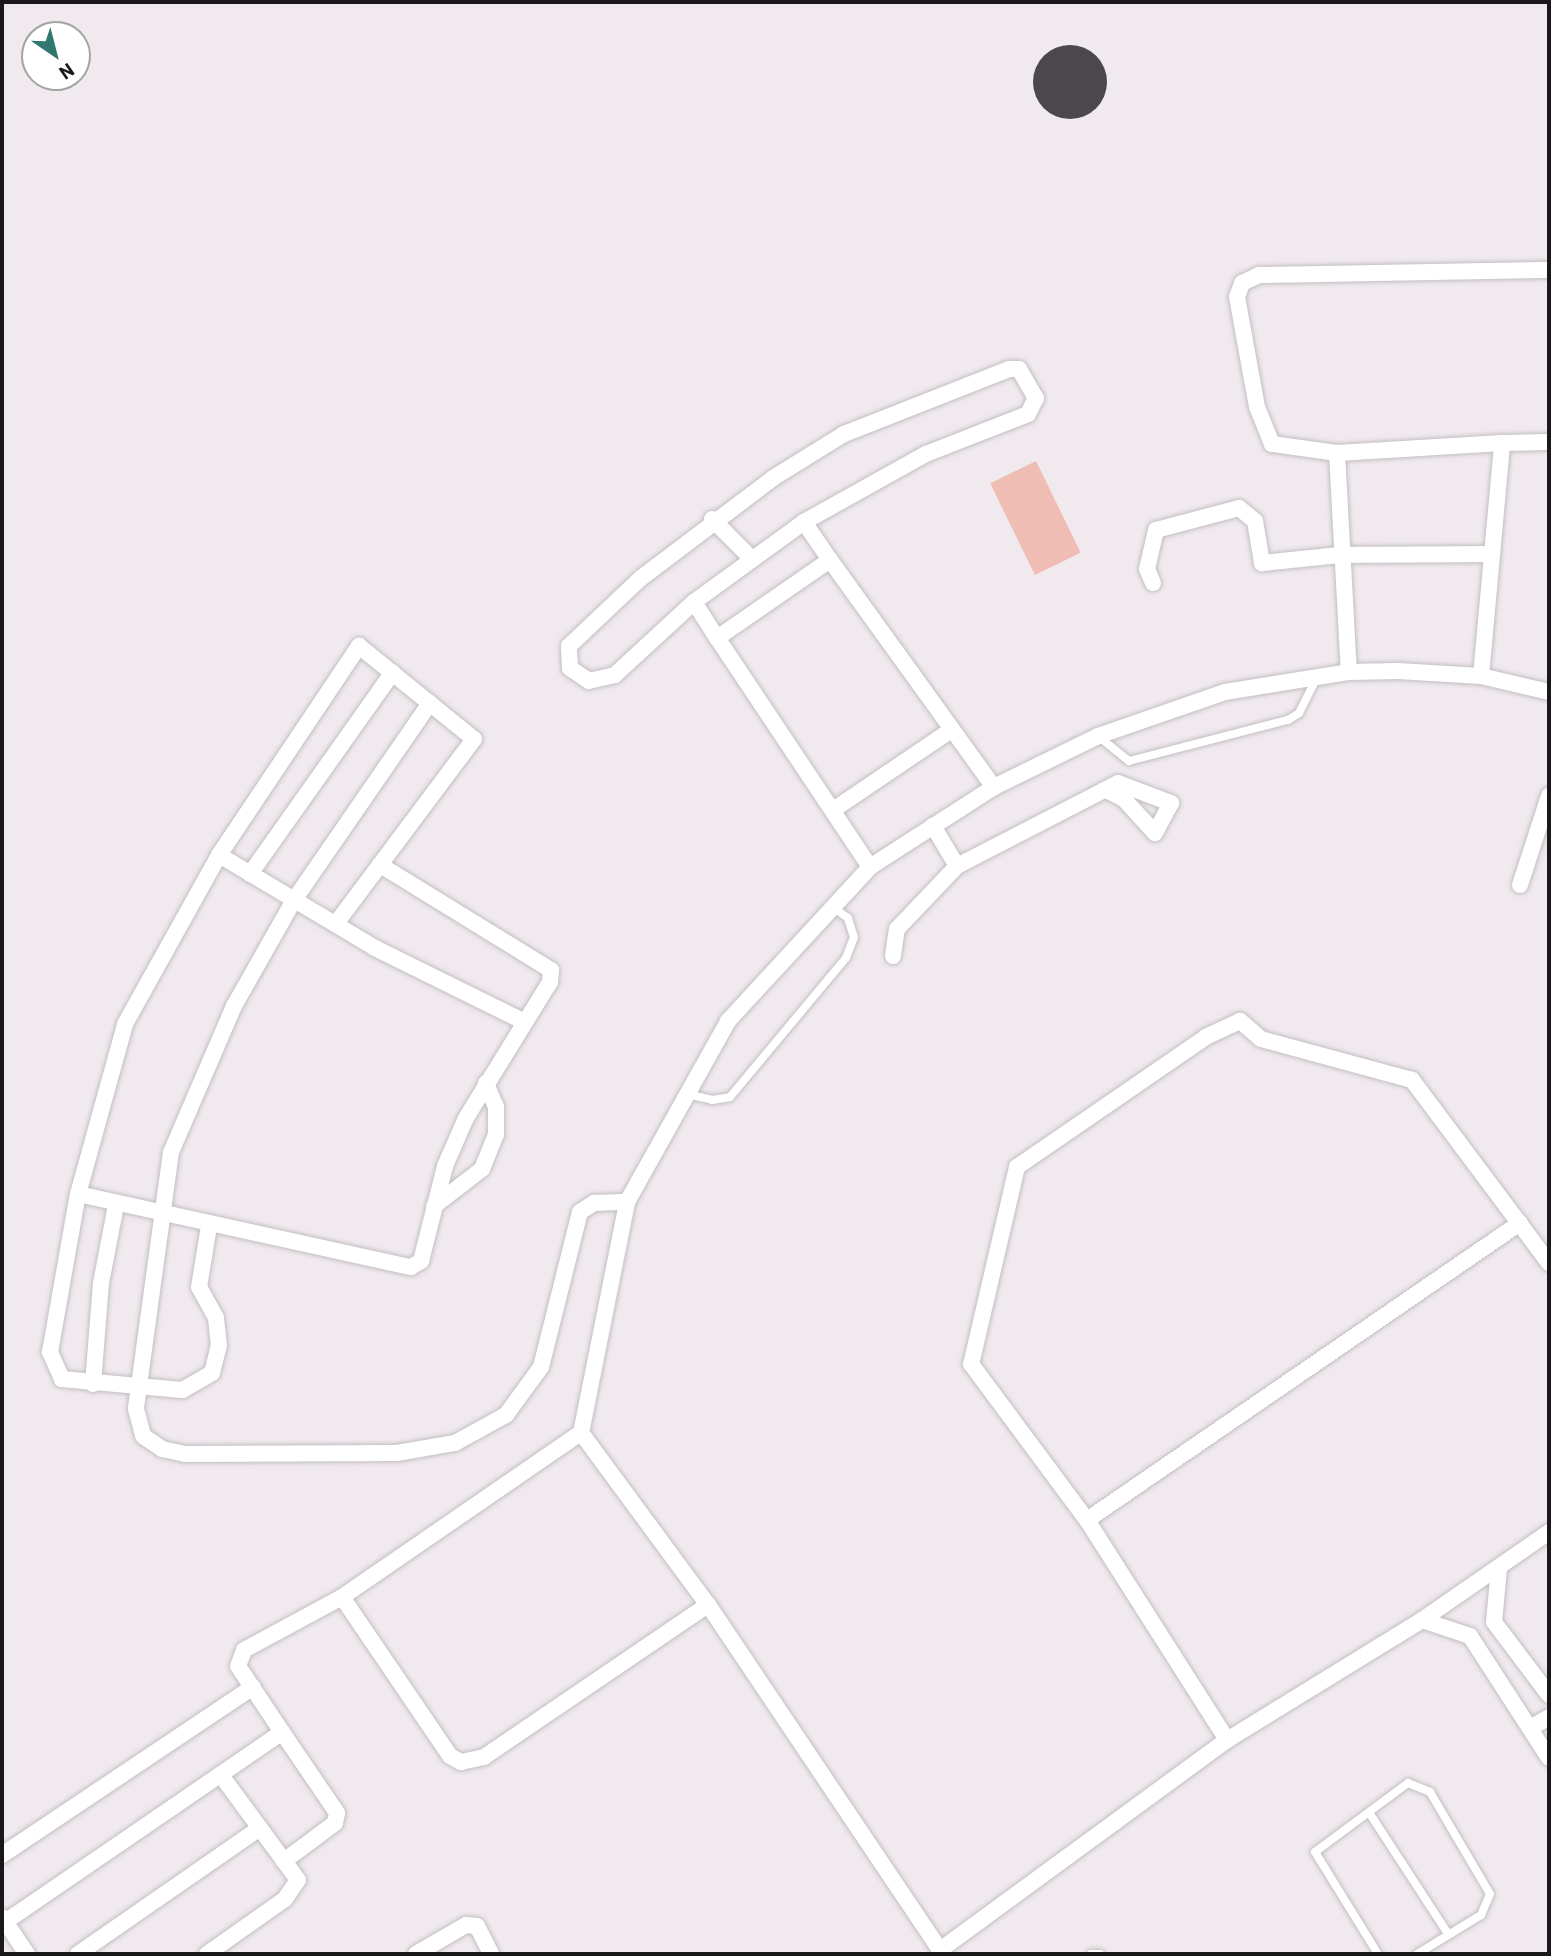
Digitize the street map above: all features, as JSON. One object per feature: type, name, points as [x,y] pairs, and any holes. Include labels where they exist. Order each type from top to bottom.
[{"type":"street","points":[[1549,270],[1259,275],[1242,283],[1237,297],[1263,431],[1272,444],[1338,453],[1549,442]]},
{"type":"street","points":[[1009,369],[1019,369],[1036,398],[1028,414],[926,454],[804,522],[694,602],[602,682],[589,681],[566,659],[578,638],[712,519],[844,434],[1009,369]]},
{"type":"street","points":[[1481,677],[1502,443]]},
{"type":"street","points":[[1338,453],[1340,555],[1349,672]]},
{"type":"street","points":[[1153,583],[1147,569],[1156,530],[1239,508],[1255,521],[1262,563],[1340,555],[1492,554]]},
{"type":"street","points":[[712,519],[751,558]]},
{"type":"street","points":[[804,522],[994,787]]},
{"type":"street","points":[[717,638],[830,560]]},
{"type":"street","points":[[694,602],[870,867]]},
{"type":"street","points":[[209,1226],[198,1287],[216,1318],[219,1345],[212,1373],[182,1390],[93,1384],[62,1379],[50,1352],[78,1194],[125,1024],[219,855],[359,646],[474,739],[337,922]]},
{"type":"street","points":[[284,1861],[335,1823],[337,1813],[238,1666],[244,1650],[342,1597],[581,1433],[627,1202],[728,1021],[835,909],[870,867],[994,787],[1097,736],[1225,692],[1349,672],[1481,677],[1549,692]]},
{"type":"street","points":[[250,874],[393,673]]},
{"type":"street","points":[[430,703],[294,900],[234,1006],[171,1152],[159,1216],[139,1388],[143,1436],[162,1449],[185,1454],[397,1453],[456,1443],[506,1415],[541,1367],[580,1212],[594,1203],[627,1202]]},
{"type":"street","points":[[833,810],[951,730]]},
{"type":"street","points":[[893,956],[897,929],[957,866],[1118,783],[1171,803],[1155,833],[1124,799],[1106,790]]},
{"type":"street","points":[[1520,885],[1549,796]]},
{"type":"street","points":[[933,826],[957,866]]},
{"type":"street","points":[[219,855],[294,900],[337,922],[375,948],[522,1020]]},
{"type":"street","points":[[78,1194],[159,1216],[411,1267],[421,1261],[445,1166],[486,1083],[522,1020],[550,982],[551,970],[380,865]]},
{"type":"street","points":[[1227,1741],[1087,1520],[971,1364],[1017,1167],[1183,1052],[1240,1021],[1261,1039],[1412,1080],[1549,1263]]},
{"type":"street","points":[[434,1206],[482,1169],[496,1135],[496,1107],[486,1083]]},
{"type":"street","points":[[93,1384],[101,1283],[116,1205]]},
{"type":"street","points":[[1087,1520],[1520,1223]]},
{"type":"street","points":[[581,1433],[708,1605],[939,1953],[1227,1741],[1422,1620],[1549,1532]]},
{"type":"street","points":[[1499,1569],[1494,1622],[1549,1695]]},
{"type":"street","points":[[342,1597],[450,1756],[461,1762],[484,1757],[708,1605]]},
{"type":"street","points":[[1422,1620],[1470,1636],[1549,1756]]},
{"type":"street","points":[[1470,1636],[1494,1622]]},
{"type":"street","points":[[2,1855],[253,1687]]},
{"type":"street","points":[[1532,1727],[1549,1717]]},
{"type":"street","points":[[27,1954],[4,1919],[282,1732]]},
{"type":"street","points":[[207,1954],[295,1890],[298,1880],[221,1775]]},
{"type":"street","points":[[78,1954],[260,1829]]},
{"type":"street","points":[[416,1954],[466,1926],[477,1926],[491,1954]]},
{"type":"lane","points":[[1097,736],[1129,761],[1288,720],[1299,713],[1317,677]]},
{"type":"lane","points":[[687,1094],[730,1097],[845,958],[854,937],[848,918],[835,909]]},
{"type":"lane","points":[[1378,1954],[1315,1852],[1370,1814],[1393,1789],[1408,1783],[1430,1792],[1490,1894],[1481,1915],[1447,1932],[1417,1954]]},
{"type":"lane","points":[[1370,1814],[1447,1932]]},
{"type":"lane","points":[[1091,1954],[1100,1954]]},
{"type":"shaded area","points":[[1036,461],[1081,553],[1035,575],[990,483]]},
{"type":"building","points":[[1070,45],[1084,48],[1096,56],[1104,68],[1107,82],[1104,96],[1096,108],[1084,116],[1070,119],[1056,116],[1044,108],[1036,96],[1033,82],[1036,68],[1044,56],[1056,48]]}]
